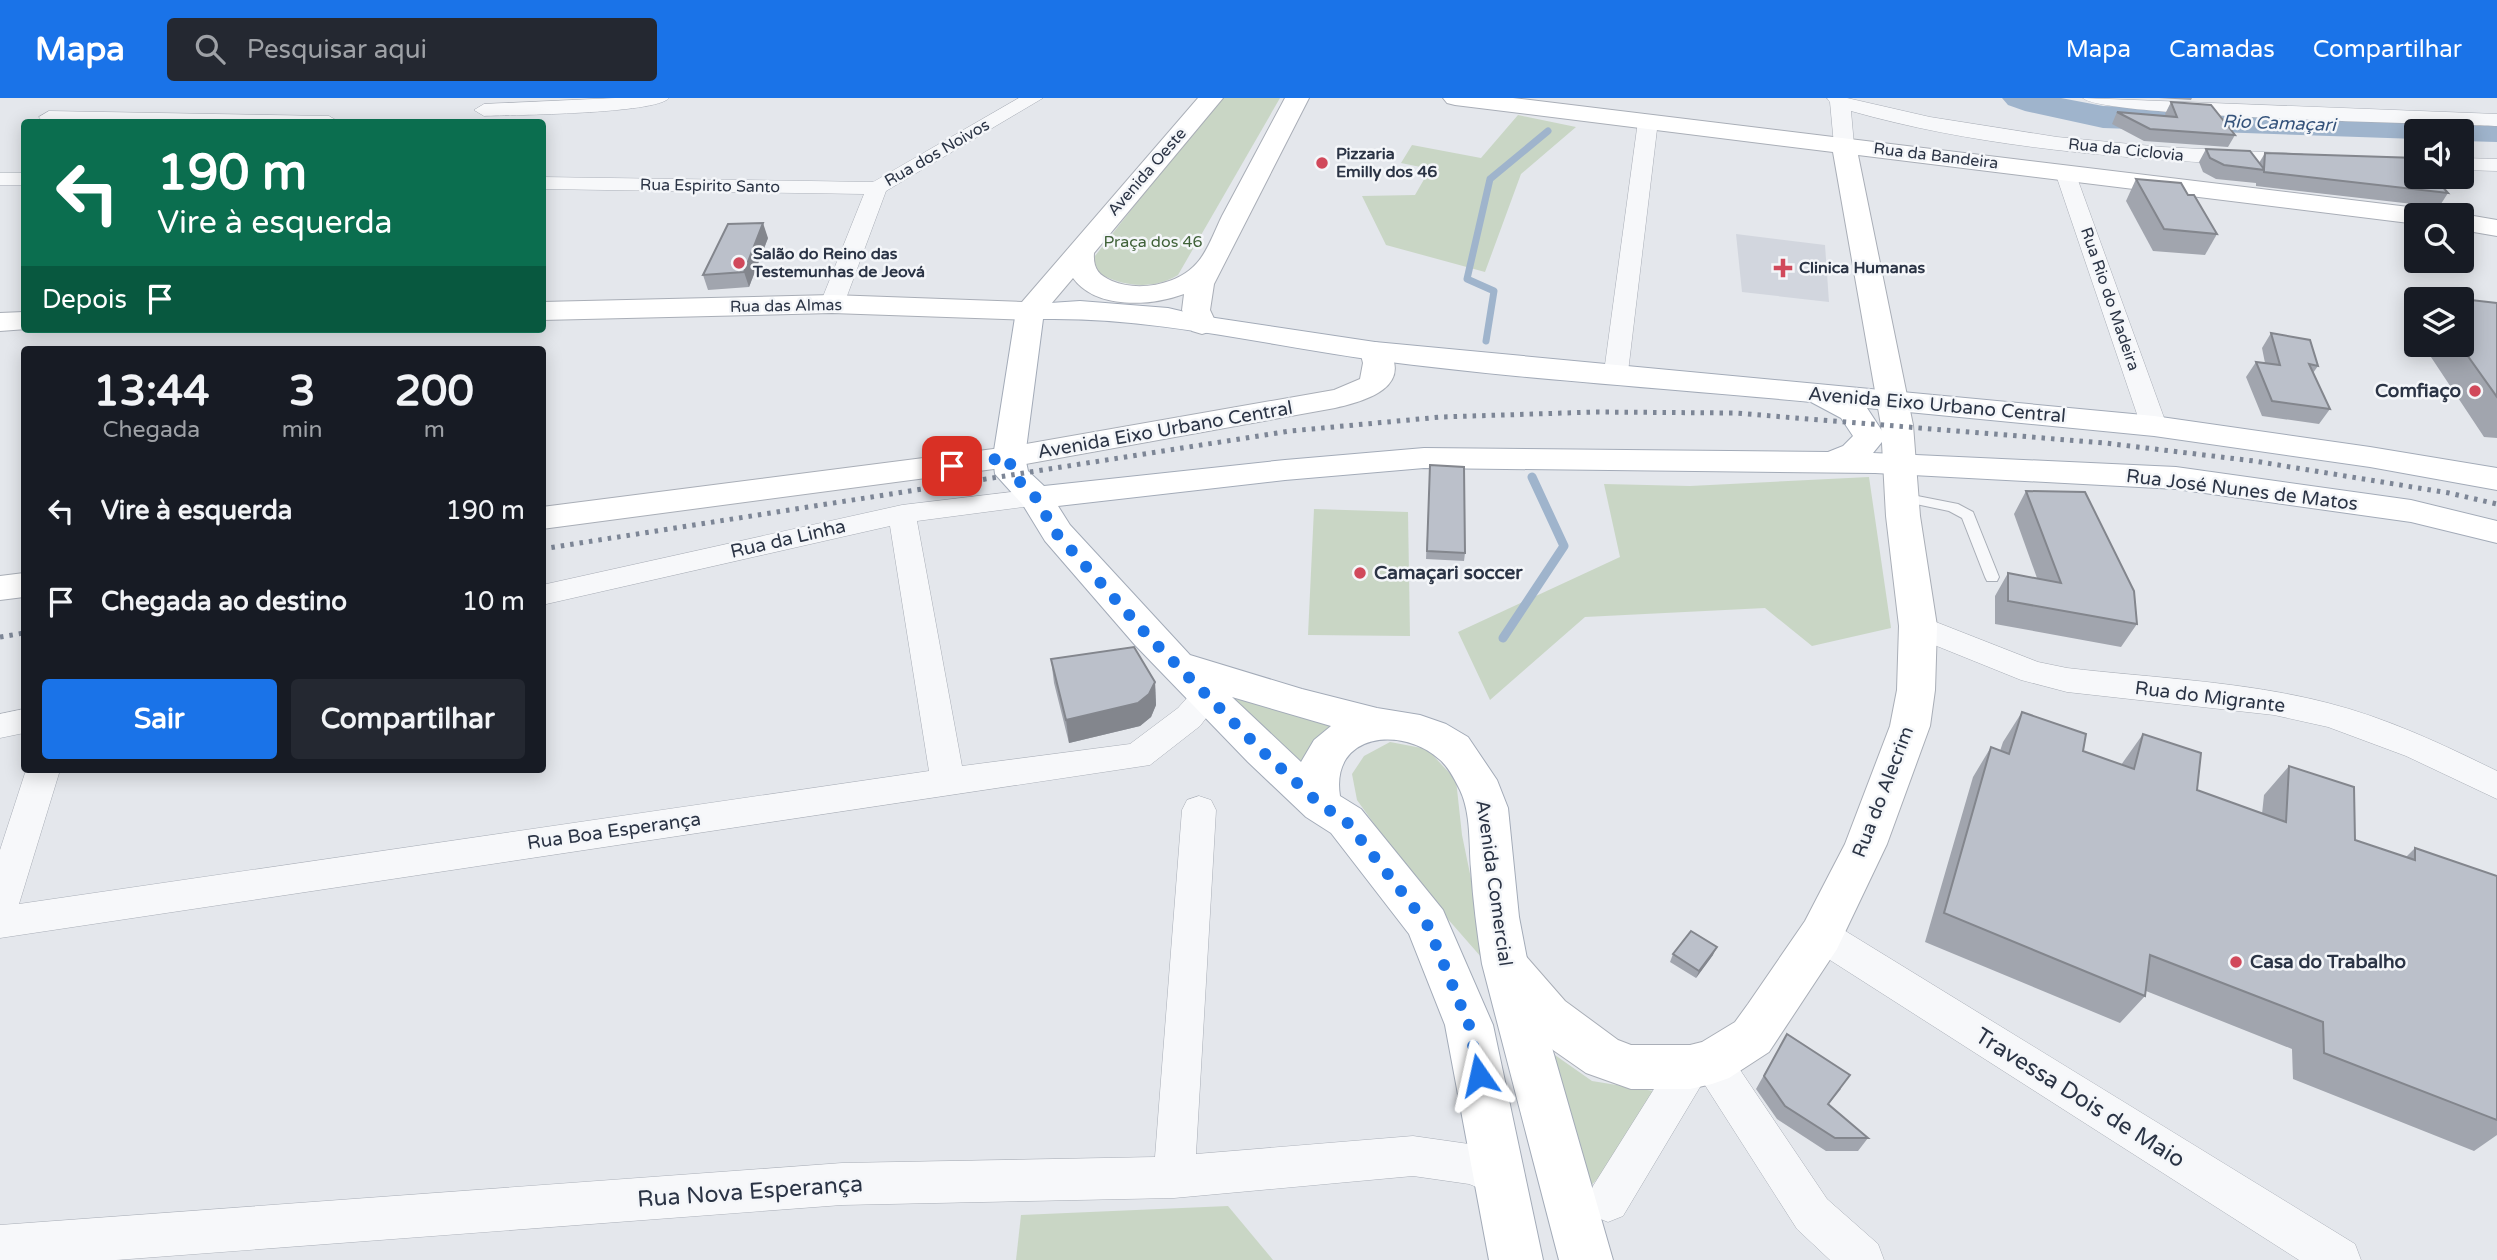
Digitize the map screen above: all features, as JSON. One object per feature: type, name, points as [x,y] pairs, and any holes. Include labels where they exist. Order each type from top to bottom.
[{"type":"main road","name":"Avenida Oeste","points":[[1030,311],[1211,98]]},
{"type":"main road","points":[[1202,324],[1196,310],[1197,292],[1297,98]]},
{"type":"main road","name":"Rua da Bandeira","points":[[1455,98],[2404,214]]},
{"type":"main road","name":"Rua do Alecrim","points":[[1701,1065],[1752,1037],[1821,935],[1866,845],[1910,726],[1916,690],[1918,626],[1897,425],[1844,145]]},
{"type":"main road","points":[[2474,224],[2497,228]]},
{"type":"main road","points":[[1081,249],[1081,268],[1086,277],[1095,283],[1126,292],[1140,294],[1166,290],[1207,269]]},
{"type":"main road","name":"Rua das Almas","points":[[546,311],[832,304],[1030,311]]},
{"type":"main road","name":"Avenida Eixo Urbano Central","points":[[1030,311],[1080,310],[1155,316],[1375,351],[1616,372],[2154,426],[2370,457],[2497,479]]},
{"type":"main road","points":[[1009,457],[1030,311]]},
{"type":"main road","points":[[0,322],[21,321]]},
{"type":"main road","name":"Avenida Eixo Urbano Central","points":[[546,517],[1009,457],[1257,414],[1356,394],[1368,389],[1379,373],[1375,351]]},
{"type":"main road","points":[[1809,393],[1853,411],[1865,422],[1870,437],[1855,453],[1828,464]]},
{"type":"main road","name":"Avenida Comercial","points":[[1009,457],[1012,474],[1036,498],[1056,533],[1148,636],[1180,666],[1206,697],[1321,805],[1346,821],[1427,924],[1469,1025],[1516,1260]]},
{"type":"main road","points":[[1036,498],[1285,470],[1423,458],[1828,464],[1901,480]]},
{"type":"main road","name":"Rua José Nunes de Matos","points":[[1901,480],[2176,478],[2411,511],[2497,532]]},
{"type":"main road","points":[[0,588],[21,585]]},
{"type":"main road","name":"Avenida Comercial","points":[[1180,666],[1302,704],[1377,723],[1420,730],[1454,748],[1465,762],[1482,792],[1489,819],[1497,917],[1505,964],[1586,1260]]},
{"type":"main road","points":[[1321,805],[1317,774],[1328,748],[1352,733],[1377,723]]},
{"type":"main road","points":[[1505,964],[1548,1016],[1570,1035],[1603,1056],[1631,1067],[1701,1065]]},
{"type":"street","points":[[208,118],[227,98]]},
{"type":"street","points":[[484,110],[577,107],[659,98]]},
{"type":"street","name":"Rua dos Noivos","points":[[832,304],[877,188],[1034,98]]},
{"type":"street","points":[[2093,98],[2152,111],[2497,120]]},
{"type":"street","name":"Rua da Ciclovia","points":[[1844,145],[1838,100],[1873,112],[1946,127],[2095,148],[2167,154],[2327,160]]},
{"type":"street","points":[[2152,111],[2167,154]]},
{"type":"street","points":[[49,117],[238,119]]},
{"type":"street","points":[[1616,372],[1648,121]]},
{"type":"street","points":[[2474,164],[2497,165]]},
{"type":"street","name":"Rua Rio do Madeira","points":[[2065,172],[2154,426]]},
{"type":"street","points":[[0,179],[21,179]]},
{"type":"street","name":"Rua Espirito Santo","points":[[546,183],[877,188]]},
{"type":"street","name":"Rua da Linha","points":[[546,594],[902,514],[1036,498]]},
{"type":"street","points":[[902,514],[948,781]]},
{"type":"street","name":"Rua do Migrante","points":[[1918,626],[2021,668],[2055,677],[2274,703],[2328,715],[2374,729],[2418,747],[2497,786]]},
{"type":"street","name":"Rua Boa Esperança","points":[[0,922],[948,781],[1138,756],[1189,717],[1206,697]]},
{"type":"street","points":[[0,726],[21,722]]},
{"type":"street","points":[[0,906],[42,773]]},
{"type":"street","points":[[1174,1177],[1199,810]]},
{"type":"street","name":"Travessa Dois de Maio","points":[[1821,935],[2339,1260]]},
{"type":"street","points":[[1608,1201],[1701,1065],[1812,1214],[1862,1260]]},
{"type":"street","name":"Rua Nova Esperança","points":[[0,1247],[842,1184],[1174,1177],[1413,1156],[1469,1164],[1498,1175]]},
{"type":"lane","points":[[1901,480],[1968,515],[1993,577]]},
{"type":"shaded area","name":"Clinica Humanas","points":[[1736,234],[1825,245],[1829,302],[1742,292]]},
{"type":"green space","name":"Praça dos 46","points":[[1219,98],[1280,98],[1178,275],[1157,283],[1136,285],[1116,281],[1095,272],[1091,261]]},
{"type":"green space","points":[[1518,115],[1576,127],[1521,174],[1485,272],[1386,245],[1362,196],[1415,195],[1430,169],[1401,163],[1412,145],[1481,158]]},
{"type":"green space","points":[[1869,477],[1891,628],[1812,646],[1765,608],[1585,617],[1490,700],[1458,632],[1620,557],[1604,484],[1690,486]]},
{"type":"green space","name":"Camaçari soccer","points":[[1314,509],[1408,512],[1410,636],[1308,635]]},
{"type":"green space","points":[[1187,673],[1377,726],[1343,741],[1327,806]]},
{"type":"green space","points":[[1390,742],[1427,749],[1456,780],[1462,835],[1489,966],[1418,885],[1357,800],[1352,774],[1364,756]]},
{"type":"green space","points":[[1552,1053],[1592,1081],[1672,1094],[1589,1188]]},
{"type":"green space","points":[[1228,1206],[1273,1260],[1016,1260],[1021,1215]]},
{"type":"building","points":[[2171,102],[2211,105],[2235,135],[2150,129],[2117,112],[2177,117]]},
{"type":"building","points":[[2206,149],[2250,151],[2264,169],[2265,153],[2404,158],[2404,188],[2264,172],[2224,165],[2210,158]]},
{"type":"building","points":[[2136,179],[2181,183],[2188,195],[2194,195],[2217,234],[2164,229]]},
{"type":"building","points":[[2413,189],[2444,189],[2448,193]]},
{"type":"building","points":[[763,223],[744,272],[703,275],[728,224]]},
{"type":"building","points":[[2474,300],[2497,303],[2497,397],[2469,357],[2474,357]]},
{"type":"building","points":[[2271,333],[2310,340],[2318,366],[2309,364],[2330,409],[2272,401],[2256,362],[2280,365]]},
{"type":"building","points":[[1430,465],[1464,467],[1465,553],[1427,551]]},
{"type":"building","points":[[2026,491],[2085,492],[2134,591],[2137,624],[2008,601],[2008,573],[2061,583]]},
{"type":"building","points":[[1134,647],[1155,682],[1149,694],[1138,703],[1066,720],[1051,659]]},
{"type":"building","name":"Casa do Trabalho","points":[[2022,712],[2086,734],[2083,751],[2134,769],[2143,734],[2201,753],[2197,790],[2286,822],[2289,766],[2354,787],[2355,840],[2415,860],[2415,848],[2497,876],[2497,1120],[2324,1053],[2323,1022],[2150,955],[2145,996],[1944,913],[1991,747],[2009,754]]},
{"type":"building","points":[[1691,931],[1717,947],[1699,971],[1673,954]]},
{"type":"building","points":[[1787,1034],[1850,1075],[1828,1104],[1868,1138],[1835,1138],[1785,1106],[1764,1076]]},
{"type":"waterway","name":"Rio Camaçari","points":[[2020,98],[2103,117],[2497,131]]},
{"type":"waterway","points":[[1486,341],[1494,291],[1467,279],[1490,179],[1548,131]]},
{"type":"waterway","points":[[1503,638],[1564,546],[1532,477]]},
{"type":"railway","points":[[546,548],[1290,431],[1441,417],[1595,412],[1735,413],[2105,443],[2254,461],[2449,493],[2497,504]]},
{"type":"railway","points":[[0,637],[21,634]]},
{"type":"place","name":"Pizzaria Emilly dos 46","points":[[1322,163]]},
{"type":"place","name":"Salão do Reino das Testemunhas de Jeová","points":[[739,263]]},
{"type":"place","name":"Clinica Humanas","points":[[1783,268]]},
{"type":"place","name":"Comfiaço","points":[[2475,391]]},
{"type":"place","name":"Camaçari soccer","points":[[1360,573]]},
{"type":"place","name":"Casa do Trabalho","points":[[2236,962]]},
{"type":"route","points":[[952,466],[1009,457],[1012,474],[1036,498],[1056,533],[1148,636],[1262,751],[1321,805],[1346,821],[1427,924],[1469,1025],[1479,1075]]}]
